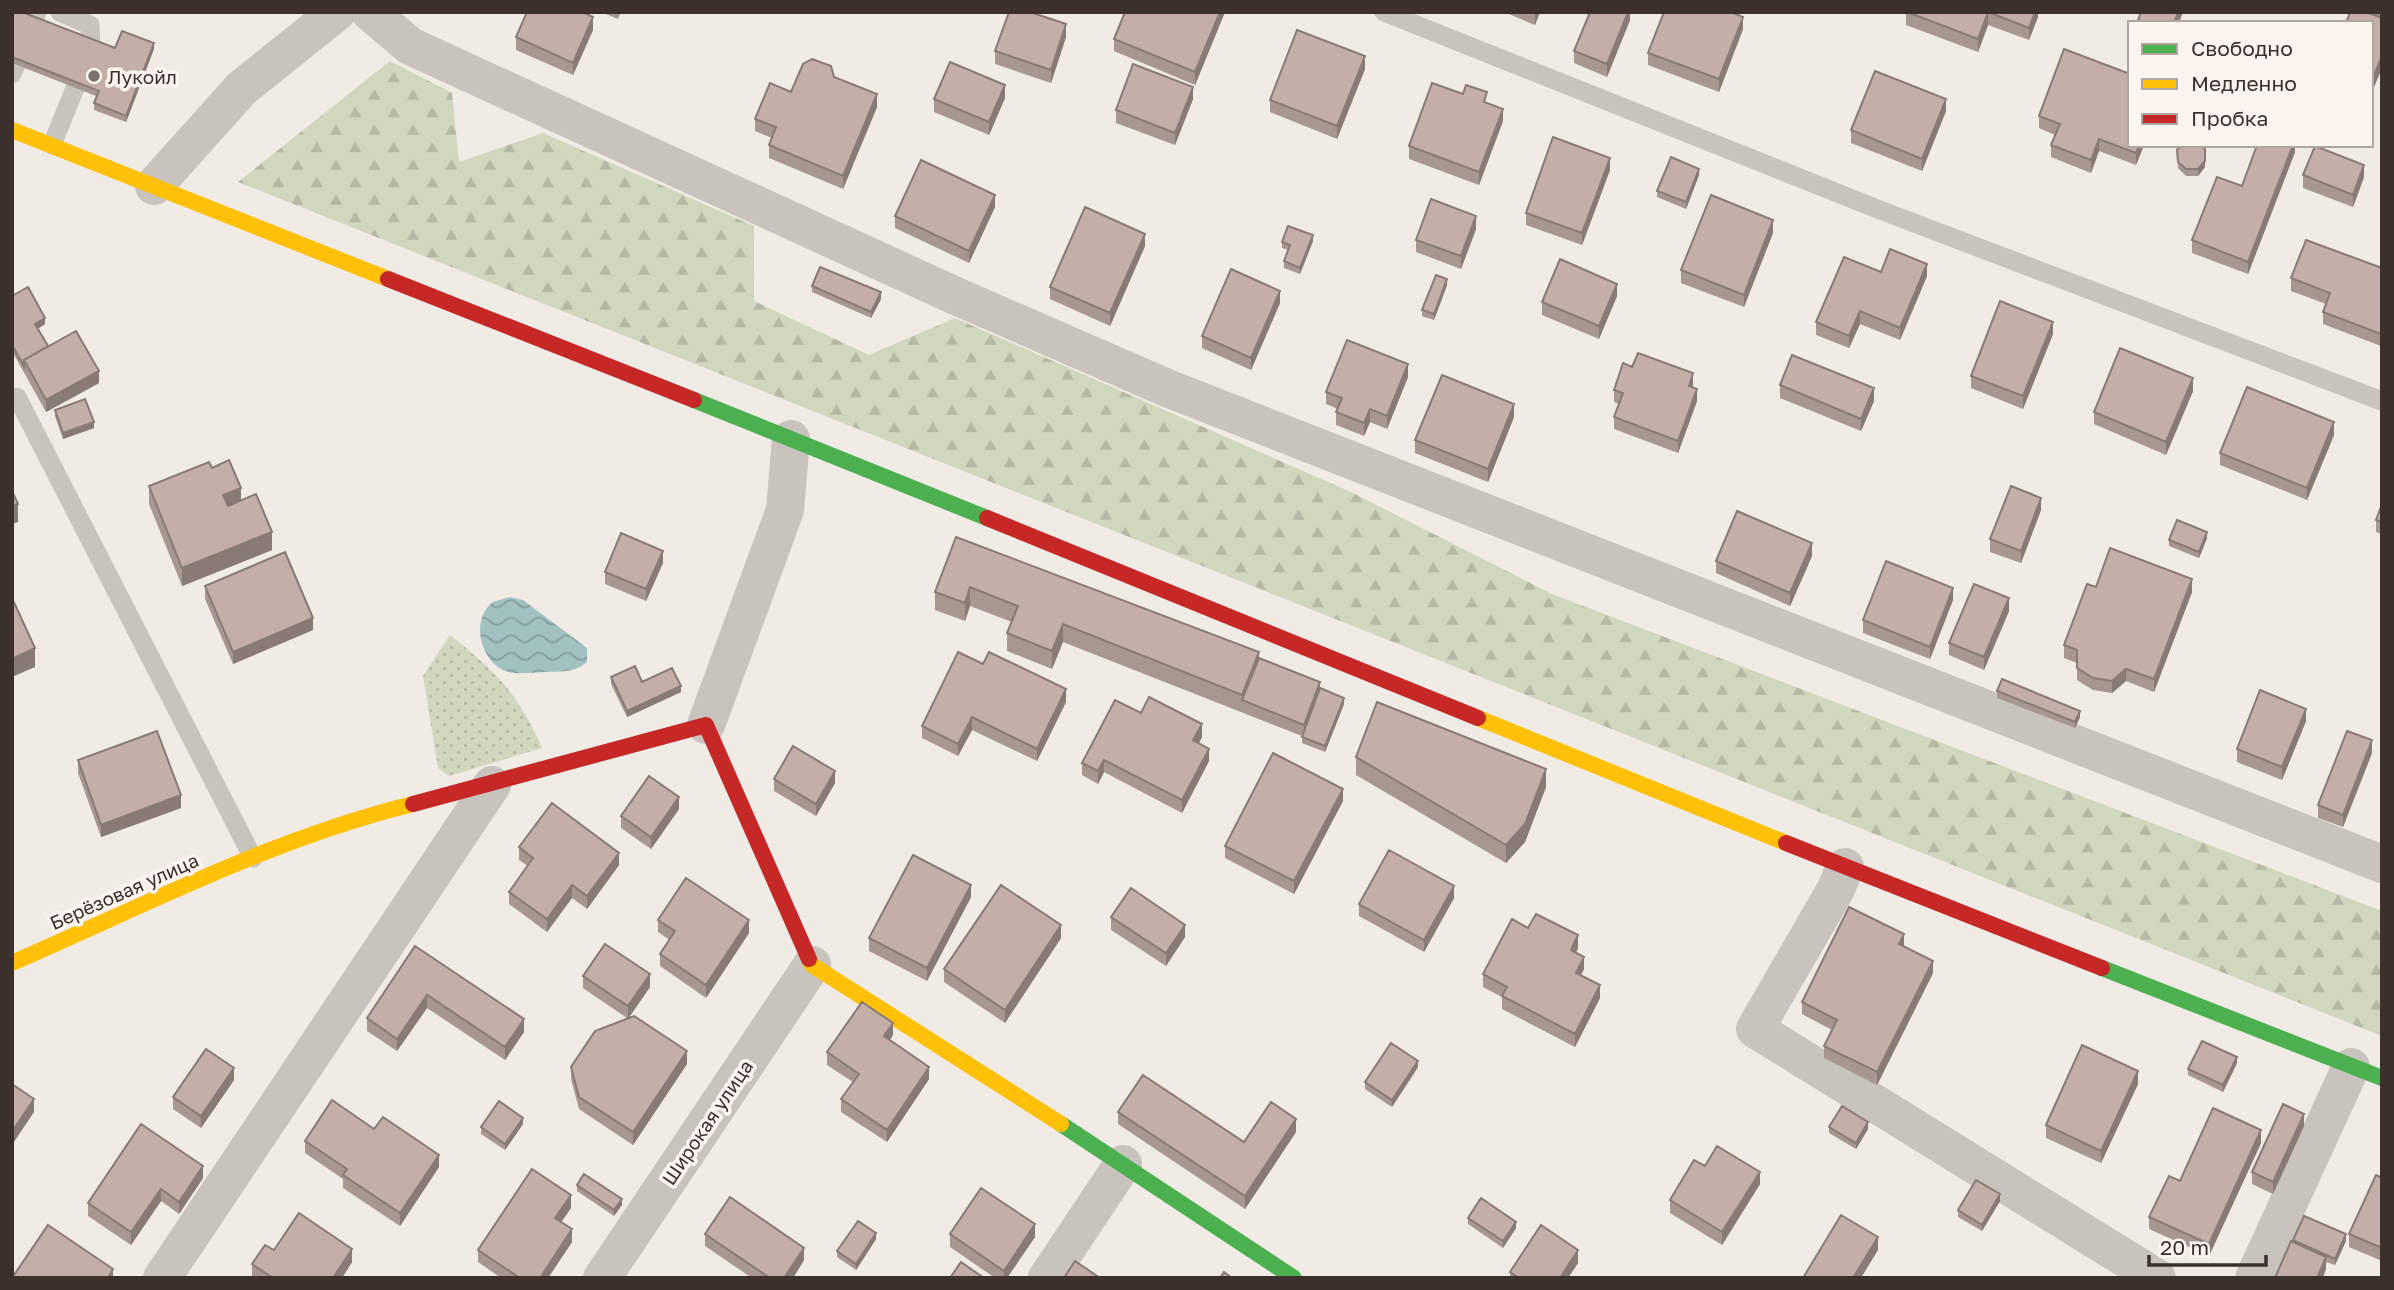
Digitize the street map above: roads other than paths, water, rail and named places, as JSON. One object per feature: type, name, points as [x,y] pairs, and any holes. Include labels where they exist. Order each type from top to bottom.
[{"type":"street","points":[[154,186],[242,88],[337,12]]},
{"type":"street","points":[[370,12],[410,46],[946,292],[1167,388],[2382,864]]},
{"type":"street","points":[[12,130],[791,439],[1845,867],[2367,1072],[2254,1278]]},
{"type":"street","points":[[791,439],[785,510],[706,725],[812,965],[1123,1164],[1294,1278]]},
{"type":"street","name":"Берёзовая улица","points":[[12,963],[253,858],[359,817],[492,785],[706,725]]},
{"type":"street","points":[[162,1278],[492,785]]},
{"type":"street","points":[[1845,867],[1836,889],[1755,1028],[2157,1278]]},
{"type":"street","name":"Широкая улица","points":[[602,1278],[812,965]]},
{"type":"street","points":[[1048,1278],[1123,1164]]},
{"type":"lane","points":[[60,12],[90,25],[92,46]]},
{"type":"lane","points":[[1384,12],[1880,210],[2382,401]]},
{"type":"lane","points":[[52,145],[75,88]]},
{"type":"lane","points":[[17,397],[253,858]]},
{"type":"water","points":[[509,597],[523,600],[587,648],[587,662],[573,670],[563,671],[518,673],[499,668],[485,652],[481,641],[481,620],[493,602]]},
{"type":"place","name":"Лукойл","points":[[94,76]]}]
